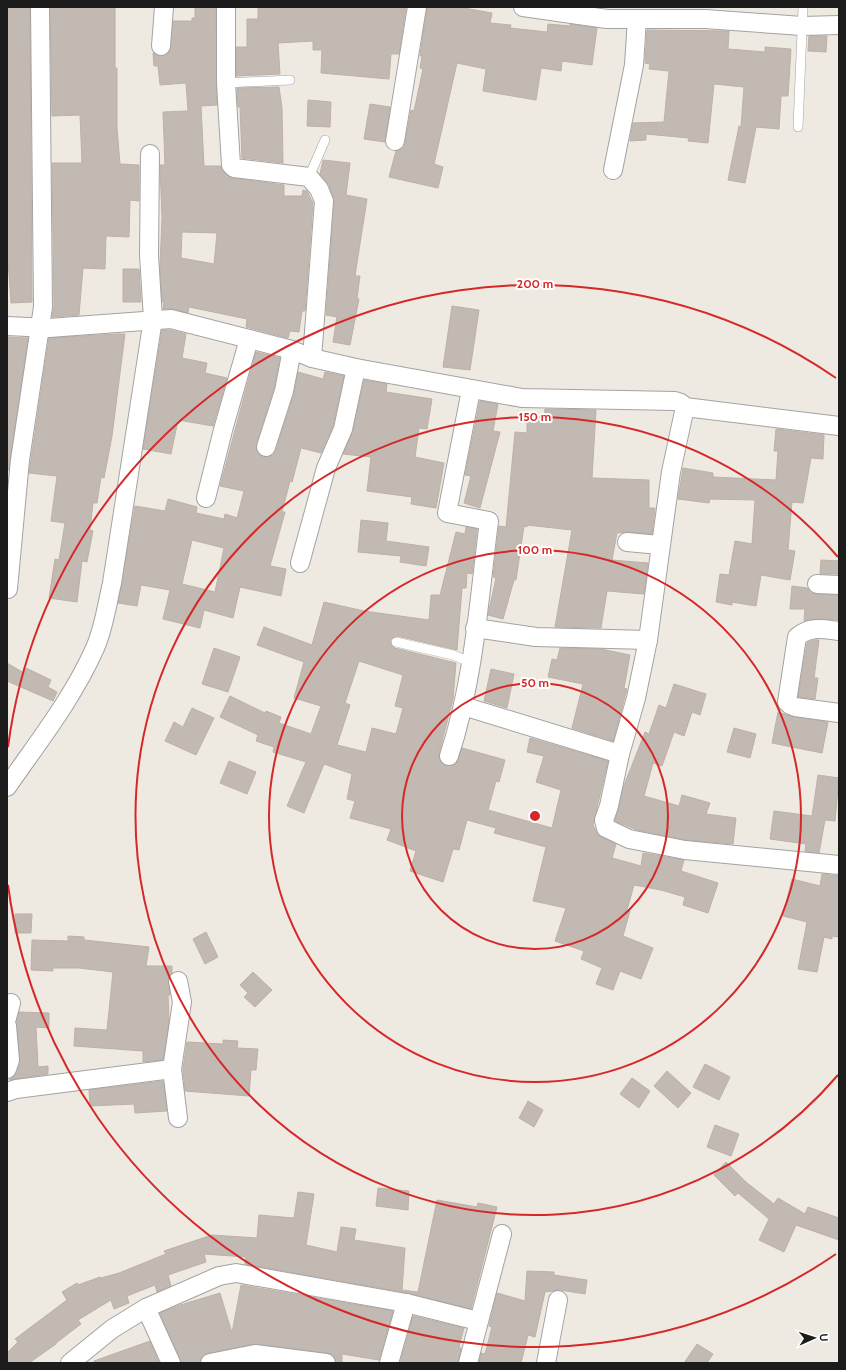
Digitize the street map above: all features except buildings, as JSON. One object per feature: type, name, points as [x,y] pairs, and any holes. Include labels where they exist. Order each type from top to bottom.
[{"type":"street","points":[[8,589],[20,460],[43,307],[44,260],[40,7]]},
{"type":"street","points":[[161,46],[164,7]]},
{"type":"street","points":[[226,7],[226,83],[231,165],[234,168],[310,177],[319,189],[324,201],[312,358]]},
{"type":"street","points":[[395,141],[417,7]]},
{"type":"street","points":[[523,7],[607,19],[705,19],[802,26],[839,25]]},
{"type":"street","points":[[613,170],[634,65],[637,18]]},
{"type":"street","points":[[7,787],[68,700],[95,648],[100,634],[112,583],[153,319],[149,255],[150,154]]},
{"type":"street","points":[[7,326],[49,328],[112,324],[153,319],[171,319],[292,350],[312,358],[471,390],[522,398],[675,401],[685,406],[839,426]]},
{"type":"street","points":[[206,498],[223,430],[249,339]]},
{"type":"street","points":[[266,447],[284,391],[292,350]]},
{"type":"street","points":[[300,564],[326,468],[343,429],[356,368]]},
{"type":"street","points":[[450,756],[460,723],[463,706],[489,521],[447,513],[471,390]]},
{"type":"street","points":[[685,406],[671,472],[660,545],[658,576],[648,640],[636,698],[620,754],[609,806],[604,820],[608,830],[629,839],[685,850],[839,865]]},
{"type":"street","points":[[627,542],[660,545]]},
{"type":"street","points":[[817,584],[839,585]]},
{"type":"street","points":[[475,628],[536,637],[648,640]]},
{"type":"street","points":[[839,631],[814,628],[805,630],[797,637],[787,696],[787,702],[790,705],[839,713]]},
{"type":"street","points":[[463,706],[620,754]]},
{"type":"street","points":[[178,981],[182,1002],[172,1069],[178,1118]]},
{"type":"street","points":[[7,1026],[10,1060],[7,1069]]},
{"type":"street","points":[[7,1092],[23,1088],[172,1069]]},
{"type":"street","points":[[468,1363],[502,1234]]},
{"type":"street","points":[[70,1363],[90,1356],[112,1329],[146,1308],[219,1276],[236,1273],[406,1303],[478,1321]]},
{"type":"street","points":[[546,1363],[558,1300]]},
{"type":"street","points":[[389,1363],[406,1303]]},
{"type":"street","points":[[146,1308],[171,1363]]},
{"type":"street","points":[[210,1363],[255,1354],[326,1363]]},
{"type":"lane","points":[[798,127],[803,7]]},
{"type":"lane","points":[[226,83],[290,80]]},
{"type":"lane","points":[[310,177],[325,140]]},
{"type":"lane","points":[[396,642],[453,655],[470,662]]}]
